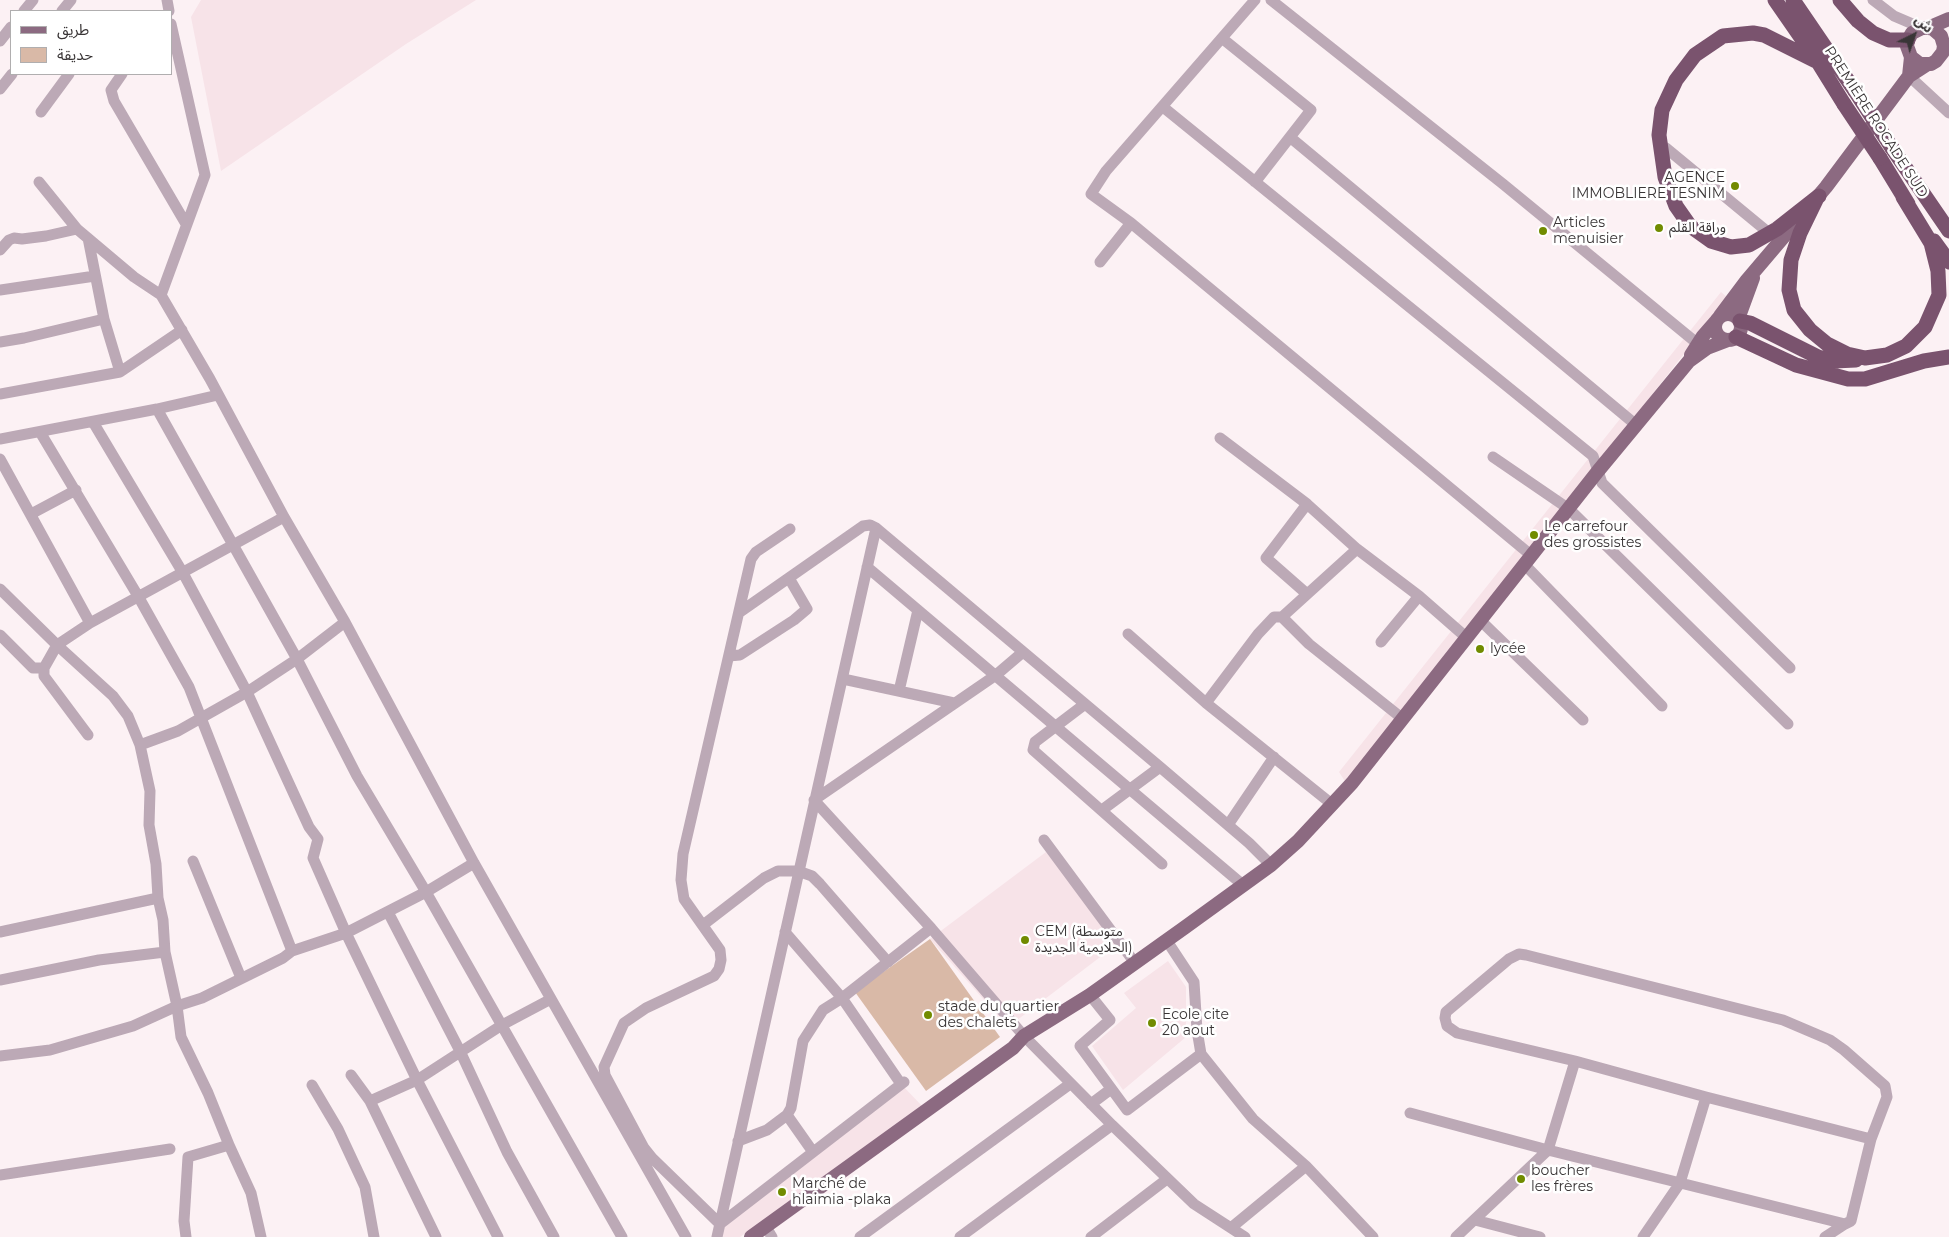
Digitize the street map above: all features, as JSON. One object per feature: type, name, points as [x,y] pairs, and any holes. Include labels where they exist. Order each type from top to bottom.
[{"type":"highway","name":"PREMIÈRE ROCADE SUD","points":[[1775,0],[1818,62],[1904,197],[1949,262]]},
{"type":"highway","name":"PREMIÈRE ROCADE SUD","points":[[1793,0],[1949,231]]},
{"type":"highway","points":[[1840,0],[1858,22],[1873,33],[1889,40],[1908,38]]},
{"type":"highway","points":[[1818,62],[1764,35],[1753,33],[1723,36],[1695,55],[1676,80],[1662,110],[1659,134],[1665,177],[1676,206],[1690,226],[1711,241],[1731,248],[1748,245],[1769,233],[1819,196]]},
{"type":"highway","points":[[1819,196],[1800,233],[1791,260],[1789,290],[1794,310],[1810,330],[1827,344],[1846,354],[1865,358]]},
{"type":"highway","points":[[1739,320],[1750,323],[1818,356],[1834,361],[1850,361],[1887,355],[1906,346],[1925,327],[1934,311],[1939,295],[1938,271],[1931,243],[1904,197]]},
{"type":"highway","points":[[1732,338],[1796,365],[1848,379],[1865,379],[1924,361],[1949,357]]},
{"type":"main road","points":[[1925,28],[1933,29],[1946,42],[1940,57],[1932,64],[1915,61],[1911,57],[1908,52],[1908,38],[1916,30],[1949,19]]},
{"type":"main road","points":[[1909,76],[1911,57]]},
{"type":"main road","points":[[751,1237],[769,1232],[1014,1048],[1024,1036],[1090,995],[1167,941],[1271,864],[1298,841],[1332,805],[1403,719],[1635,424],[1689,361],[1698,344],[1737,291],[1819,196],[1909,76],[1926,64]]},
{"type":"main road","points":[[1689,361],[1707,348],[1732,338],[1741,330],[1739,320],[1757,268]]},
{"type":"main road","points":[[1732,338],[1719,336],[1716,333],[1715,324],[1718,318],[1728,314],[1739,320]]},
{"type":"street","points":[[25,10],[33,0]]},
{"type":"street","points":[[63,10],[71,0]]},
{"type":"street","points":[[1255,0],[1106,171],[1091,194],[1131,223],[1529,560],[1662,706]]},
{"type":"street","points":[[1270,0],[1503,184],[1698,344]]},
{"type":"street","points":[[1873,0],[1894,16],[1925,28]]},
{"type":"street","points":[[1894,16],[1908,38]]},
{"type":"street","points":[[0,41],[10,28]]},
{"type":"street","points":[[161,295],[205,175],[172,28]]},
{"type":"street","points":[[1222,39],[1311,110],[1255,182]]},
{"type":"street","points":[[0,89],[11,75]]},
{"type":"street","points":[[41,112],[68,75]]},
{"type":"street","points":[[121,75],[111,90],[114,101],[186,224]]},
{"type":"street","points":[[1909,76],[1949,114]]},
{"type":"street","points":[[1163,107],[1593,456],[1602,483],[1790,668]]},
{"type":"street","points":[[1290,138],[1635,424]]},
{"type":"street","points":[[1666,148],[1769,233]]},
{"type":"street","points":[[39,182],[77,229],[134,277],[161,295],[284,517],[345,622],[474,863],[686,1237]]},
{"type":"street","points":[[1100,262],[1131,223]]},
{"type":"street","points":[[0,250],[9,240],[14,238],[46,236],[77,229]]},
{"type":"street","points":[[88,238],[104,319],[120,372]]},
{"type":"street","points":[[0,290],[95,276]]},
{"type":"street","points":[[0,342],[104,319]]},
{"type":"street","points":[[0,394],[120,372],[182,330]]},
{"type":"street","points":[[0,439],[94,422],[218,396]]},
{"type":"street","points":[[157,409],[296,659],[356,776],[426,892],[622,1237]]},
{"type":"street","points":[[94,422],[182,574],[247,692],[309,828],[318,839],[313,858],[346,933],[417,1080],[498,1237]]},
{"type":"street","points":[[40,432],[138,596],[189,688],[292,951]]},
{"type":"street","points":[[1220,438],[1307,504],[1357,549],[1419,596],[1467,638]]},
{"type":"street","points":[[1494,457],[1569,509],[1788,724]]},
{"type":"street","points":[[0,459],[90,623]]},
{"type":"street","points":[[31,514],[76,490]]},
{"type":"street","points":[[1307,504],[1266,558],[1307,594]]},
{"type":"street","points":[[88,736],[44,676],[44,668],[57,645],[90,623],[284,517]]},
{"type":"street","points":[[740,612],[863,526],[870,525],[876,528],[1160,767],[1271,864]]},
{"type":"street","points":[[720,1224],[644,1148],[605,1075],[604,1066],[624,1023],[646,1008],[714,976],[719,970],[720,950],[684,899],[681,880],[683,854],[751,559],[756,552],[790,528]]},
{"type":"street","points":[[717,1237],[876,528]]},
{"type":"street","points":[[1206,703],[1258,634],[1274,618],[1282,617],[1357,549]]},
{"type":"street","points":[[867,567],[1243,885]]},
{"type":"street","points":[[729,656],[740,655],[794,620],[807,609],[789,578]]},
{"type":"street","points":[[0,589],[113,696],[128,716],[140,745],[150,791],[150,825],[156,864],[158,898],[163,920],[165,952],[177,1006],[181,1037],[208,1093],[251,1193],[261,1237]]},
{"type":"street","points":[[1381,642],[1419,596]]},
{"type":"street","points":[[898,691],[918,610]]},
{"type":"street","points":[[1282,617],[1309,644],[1403,719]]},
{"type":"street","points":[[1481,621],[1583,720]]},
{"type":"street","points":[[140,745],[178,731],[247,692],[296,659],[345,622]]},
{"type":"street","points":[[1128,634],[1206,703],[1332,805]]},
{"type":"street","points":[[0,635],[33,668],[44,668]]},
{"type":"street","points":[[814,800],[996,675],[1023,652]]},
{"type":"street","points":[[843,679],[954,703]]},
{"type":"street","points":[[1085,704],[1056,728],[1035,742],[1033,750],[1162,864]]},
{"type":"street","points":[[1228,825],[1274,758]]},
{"type":"street","points":[[1102,810],[1160,767]]},
{"type":"street","points":[[814,800],[931,928],[1024,1036],[1070,1084],[1194,1204],[1245,1237]]},
{"type":"street","points":[[1044,840],[1136,963]]},
{"type":"street","points":[[193,861],[241,978]]},
{"type":"street","points":[[0,1056],[50,1050],[133,1026],[177,1006],[202,998],[283,958],[292,951],[346,933],[426,892],[474,863]]},
{"type":"street","points":[[703,925],[764,878],[778,871],[798,871],[812,876],[820,884],[888,962]]},
{"type":"street","points":[[0,932],[158,898]]},
{"type":"street","points":[[388,912],[460,1051],[508,1152],[554,1237]]},
{"type":"street","points":[[738,1141],[767,1130],[787,1115],[791,1108],[803,1041],[823,1010],[842,998],[931,928]]},
{"type":"street","points":[[720,1224],[903,1083],[842,998],[785,932]]},
{"type":"street","points":[[1167,941],[1194,982],[1197,1030],[1201,1054],[1253,1119],[1306,1166],[1373,1237]]},
{"type":"street","points":[[0,980],[98,960],[165,952]]},
{"type":"street","points":[[1825,1237],[1849,1223],[1853,1218],[1871,1139],[1887,1097],[1885,1086],[1830,1040],[1783,1020],[1526,954],[1519,954],[1510,959],[1446,1012],[1447,1026],[1457,1033],[1575,1061],[1706,1098],[1871,1139]]},
{"type":"street","points":[[1090,995],[1110,1020],[1080,1046],[1127,1110],[1201,1054]]},
{"type":"street","points":[[370,1101],[417,1080],[502,1025],[551,998]]},
{"type":"street","points":[[1456,1237],[1548,1150],[1575,1061]]},
{"type":"street","points":[[351,1075],[370,1101],[436,1237]]},
{"type":"street","points":[[860,1237],[1070,1084]]},
{"type":"street","points":[[312,1085],[338,1129],[365,1187],[374,1237]]},
{"type":"street","points":[[1092,1104],[1111,1089]]},
{"type":"street","points":[[1643,1237],[1680,1183],[1706,1098]]},
{"type":"street","points":[[1410,1112],[1548,1150],[1845,1224]]},
{"type":"street","points":[[787,1115],[813,1152]]},
{"type":"street","points":[[960,1237],[1112,1125]]},
{"type":"street","points":[[186,1237],[184,1221],[188,1157],[229,1145]]},
{"type":"street","points":[[0,1175],[170,1149]]},
{"type":"street","points":[[1232,1227],[1306,1166]]},
{"type":"street","points":[[1091,1237],[1167,1179]]},
{"type":"street","points":[[1475,1220],[1540,1237]]},
{"type":"shaded area","points":[[201,0],[476,0],[406,44],[221,171],[191,17]]},
{"type":"shaded area","name":"Le carrefour des grossistes","points":[[1721,292],[1728,298],[1346,783],[1339,772]]},
{"type":"shaded area","name":"CEM (متوسطة الحلايمية الجديدة)","points":[[1046,852],[1120,942],[1008,1027],[930,939]]},
{"type":"shaded area","name":"Ecole cite 20 aout","points":[[1168,961],[1186,987],[1186,1037],[1123,1090],[1092,1046],[1136,1008],[1124,993]]},
{"type":"shaded area","name":"Marché de hlaimia -plaka","points":[[901,1084],[923,1107],[740,1237],[717,1237],[720,1224]]},
{"type":"green space","name":"stade du quartier des chalets","points":[[930,939],[1000,1037],[926,1091],[855,992]]},
{"type":"place","name":"AGENCE IMMOBLIERE TESNIM","points":[[1735,186]]},
{"type":"place","name":"وراقة القلم","points":[[1659,228]]},
{"type":"place","name":"Articles menuisier","points":[[1543,231]]},
{"type":"place","name":"Le carrefour des grossistes","points":[[1534,535]]},
{"type":"place","name":"lycée","points":[[1480,649]]},
{"type":"place","name":"CEM (متوسطة الحلايمية الجديدة)","points":[[1025,940]]},
{"type":"place","name":"stade du quartier des chalets","points":[[928,1015]]},
{"type":"place","name":"Ecole cite 20 aout","points":[[1152,1023]]},
{"type":"place","name":"boucher les frères","points":[[1521,1179]]},
{"type":"place","name":"Marché de hlaimia -plaka","points":[[782,1192]]}]
